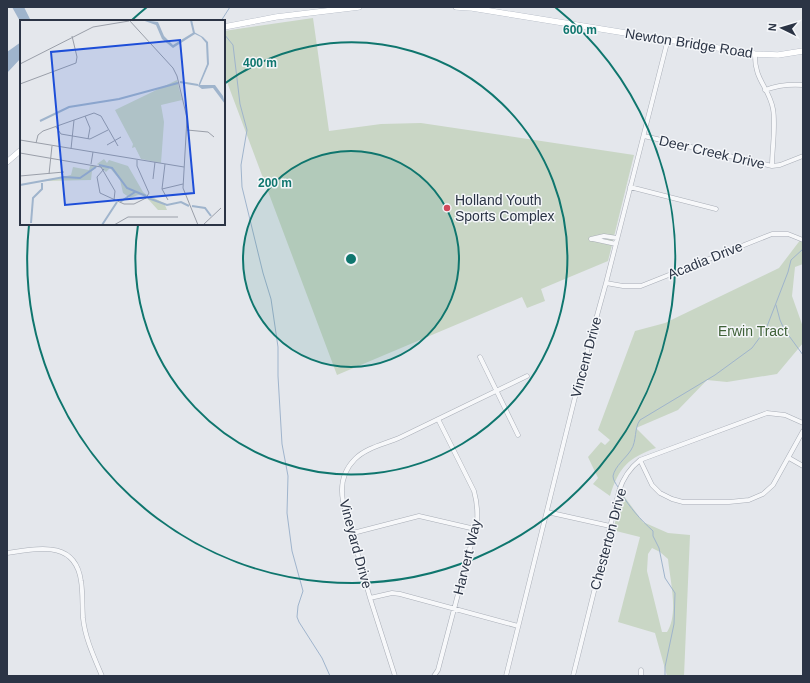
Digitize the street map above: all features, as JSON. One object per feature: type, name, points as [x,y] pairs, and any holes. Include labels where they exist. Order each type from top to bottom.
[{"type":"main road","points":[[225,27],[276,17],[359,7]]},
{"type":"main road","name":"Newton Bridge Road","points":[[456,7],[472,8],[755,54],[778,55],[803,51]]},
{"type":"main road","points":[[7,162],[20,151]]},
{"type":"street","name":"Vincent Drive","points":[[506,676],[580,377],[618,238],[668,39]]},
{"type":"street","points":[[755,54],[757,75],[773,110],[772,166]]},
{"type":"street","points":[[765,90],[791,84],[803,86]]},
{"type":"street","name":"Deer Creek Drive","points":[[644,136],[772,166],[780,165],[803,156]]},
{"type":"street","points":[[630,188],[716,209]]},
{"type":"street","name":"Acadia Drive","points":[[606,283],[623,286],[641,286],[772,234],[788,234],[803,240]]},
{"type":"street","points":[[616,244],[591,239],[604,236],[618,238]]},
{"type":"street","points":[[480,357],[518,435]]},
{"type":"street","name":"Vineyard Drive","points":[[395,676],[370,598],[342,490],[343,479],[350,464],[366,451],[438,419],[527,376]]},
{"type":"street","name":"Chesterton Drive","points":[[573,676],[610,526],[623,480],[631,468],[640,460],[767,413],[785,415],[803,423]]},
{"type":"street","name":"Harvert Way","points":[[434,676],[438,670],[477,522],[478,508],[474,491],[438,419]]},
{"type":"street","points":[[640,460],[652,485],[668,498],[683,502],[728,502],[749,500],[763,494],[772,485],[789,458],[803,431]]},
{"type":"street","points":[[789,458],[803,466]]},
{"type":"street","points":[[547,512],[610,526]]},
{"type":"street","points":[[353,533],[419,516],[475,529]]},
{"type":"street","points":[[7,553],[41,549],[54,550],[66,553],[73,560],[79,571],[83,618],[86,630],[102,676]]},
{"type":"street","points":[[370,598],[392,593],[400,594],[518,626]]},
{"type":"street","points":[[641,670],[641,676]]},
{"type":"green space","name":"Holland Youth Sports Complex","points":[[313,18],[329,131],[381,124],[421,123],[634,155],[608,261],[541,289],[545,301],[527,308],[522,297],[337,375],[225,77],[225,31]]},
{"type":"green space","name":"Erwin Tract","points":[[801,239],[803,243],[803,264],[795,267],[792,296],[803,327],[803,343],[777,374],[727,382],[707,380],[678,410],[636,428],[656,448],[638,456],[626,465],[617,478],[610,496],[593,484],[598,478],[588,457],[601,442],[605,445],[610,440],[598,430],[635,331],[665,323],[779,268]]},
{"type":"green space","points":[[621,492],[643,522],[668,533],[690,535],[684,676],[667,676],[655,633],[618,622],[640,537],[616,531],[613,533]],"holes":[[[652,548],[660,552],[668,559],[673,597],[671,625],[667,632],[662,632],[647,571],[648,554]]]},
{"type":"water","points":[[12,7],[24,7],[30,20],[20,20],[20,21]]},
{"type":"water","points":[[20,43],[20,59],[7,73],[7,52]]},
{"type":"waterway","points":[[222,20],[230,7]]},
{"type":"waterway","points":[[225,35],[233,45],[240,104],[247,130],[241,165],[242,187],[263,273],[271,299],[278,347],[282,444],[288,476],[287,513],[292,551],[303,591],[298,606],[297,617],[322,658],[330,676]]},
{"type":"waterway","points":[[618,487],[613,476],[614,472],[633,446],[640,420],[715,375],[752,348],[766,329],[788,272],[791,260],[803,249]]},
{"type":"waterway","points":[[776,305],[784,329],[803,355]]},
{"type":"waterway","points":[[621,493],[628,504],[653,531],[653,536],[659,548],[665,578],[675,593],[674,624],[665,667],[665,676]]},
{"type":"place","name":"Holland Youth Sports Complex","points":[[447,208]]}]
